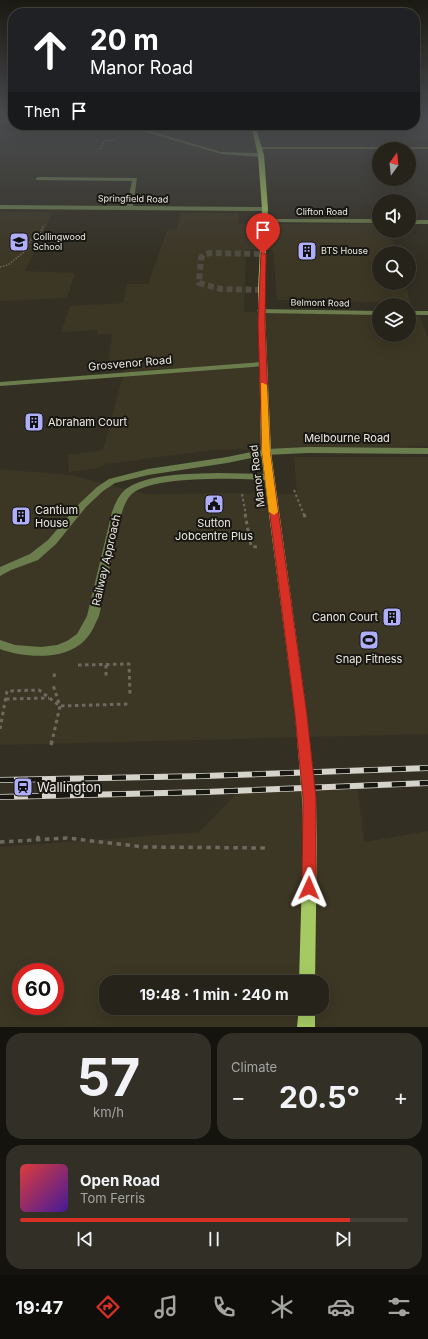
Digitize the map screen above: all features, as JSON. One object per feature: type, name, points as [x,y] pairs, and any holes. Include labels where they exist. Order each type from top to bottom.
[{"type":"main road","name":"Manor Road","points":[[261,164],[265,209],[261,312],[266,452],[300,708],[309,798],[307,975]]},
{"type":"main road","points":[[306,1027],[307,1015]]},
{"type":"street","points":[[38,179],[135,179],[130,208]]},
{"type":"street","name":"Springfield Road","points":[[0,207],[265,209]]},
{"type":"street","name":"Clifton Road","points":[[264,221],[372,222]]},
{"type":"street","points":[[416,222],[428,222]]},
{"type":"street","name":"Belmont Road","points":[[261,312],[372,313]]},
{"type":"street","points":[[416,313],[428,314]]},
{"type":"street","name":"Grosvenor Road","points":[[0,384],[262,364]]},
{"type":"street","name":"Melbourne Road","points":[[266,452],[308,450],[428,451]]},
{"type":"street","points":[[0,572],[7,567],[34,557],[52,542],[83,505],[100,489],[112,481],[148,472],[228,460],[266,452]]},
{"type":"street","name":"Railway Approach","points":[[0,644],[7,648],[28,650],[63,649],[75,643],[87,632],[97,603],[102,572],[116,515],[122,500],[129,490],[143,484],[183,477],[269,476]]},
{"type":"path","points":[[0,267],[8,265],[24,252],[32,238],[40,233],[47,220]]},
{"type":"path","points":[[292,487],[306,520]]},
{"type":"path","points":[[246,521],[247,527]]},
{"type":"path","points":[[70,666],[129,664],[130,694]]},
{"type":"path","points":[[106,665],[106,676]]},
{"type":"path","points":[[51,745],[60,706],[53,685]]},
{"type":"path","points":[[0,729],[7,691],[39,690],[60,706],[130,704]]},
{"type":"path","points":[[6,699],[49,698]]},
{"type":"path","points":[[37,840],[40,832]]},
{"type":"path","points":[[0,842],[67,838],[144,847],[266,848]]},
{"type":"shaded area","name":"Collingwood School","points":[[0,212],[53,212],[25,271],[75,273],[67,298],[0,301]]},
{"type":"shaded area","points":[[181,213],[239,213],[238,224],[372,224],[372,238],[391,238],[394,246],[372,246],[372,290],[407,290],[410,298],[372,298],[372,302],[277,300],[273,250],[246,249],[244,312],[372,315],[372,342],[416,342],[416,316],[420,316],[428,339],[428,446],[215,450],[106,464],[98,468],[69,472],[68,455],[103,450],[126,365],[108,366],[112,334],[97,334],[97,330],[61,332],[70,306],[123,303],[127,284],[148,284],[167,230],[176,229]]},
{"type":"shaded area","points":[[294,457],[428,457],[428,734],[0,745],[0,469],[70,475],[146,494],[297,494]]},
{"type":"shaded area","points":[[240,790],[358,790],[364,842],[428,831],[428,1027],[0,1027],[0,847],[199,832]]},
{"type":"tunnel","points":[[261,290],[221,289],[199,283],[201,258],[203,255],[210,253],[263,254]]},
{"type":"railway","points":[[0,780],[204,776],[428,768]]},
{"type":"railway","points":[[0,797],[205,792],[428,783]]},
{"type":"slow traffic","points":[[263,385],[266,452],[274,512]]},
{"type":"place","name":"Collingwood School","points":[[19,242]]},
{"type":"place","name":"BTS House","points":[[307,251]]},
{"type":"place","name":"Abraham Court","points":[[34,422]]},
{"type":"place","name":"Sutton Jobcentre Plus","points":[[214,504]]},
{"type":"place","name":"Cantium House","points":[[21,516]]},
{"type":"place","name":"Canon Court","points":[[392,617]]},
{"type":"place","name":"Snap Fitness","points":[[369,640]]},
{"type":"place","name":"Wallington","points":[[23,787]]},
{"type":"route","points":[[263,254],[261,323],[266,452],[301,715],[309,798],[309,888]]}]
